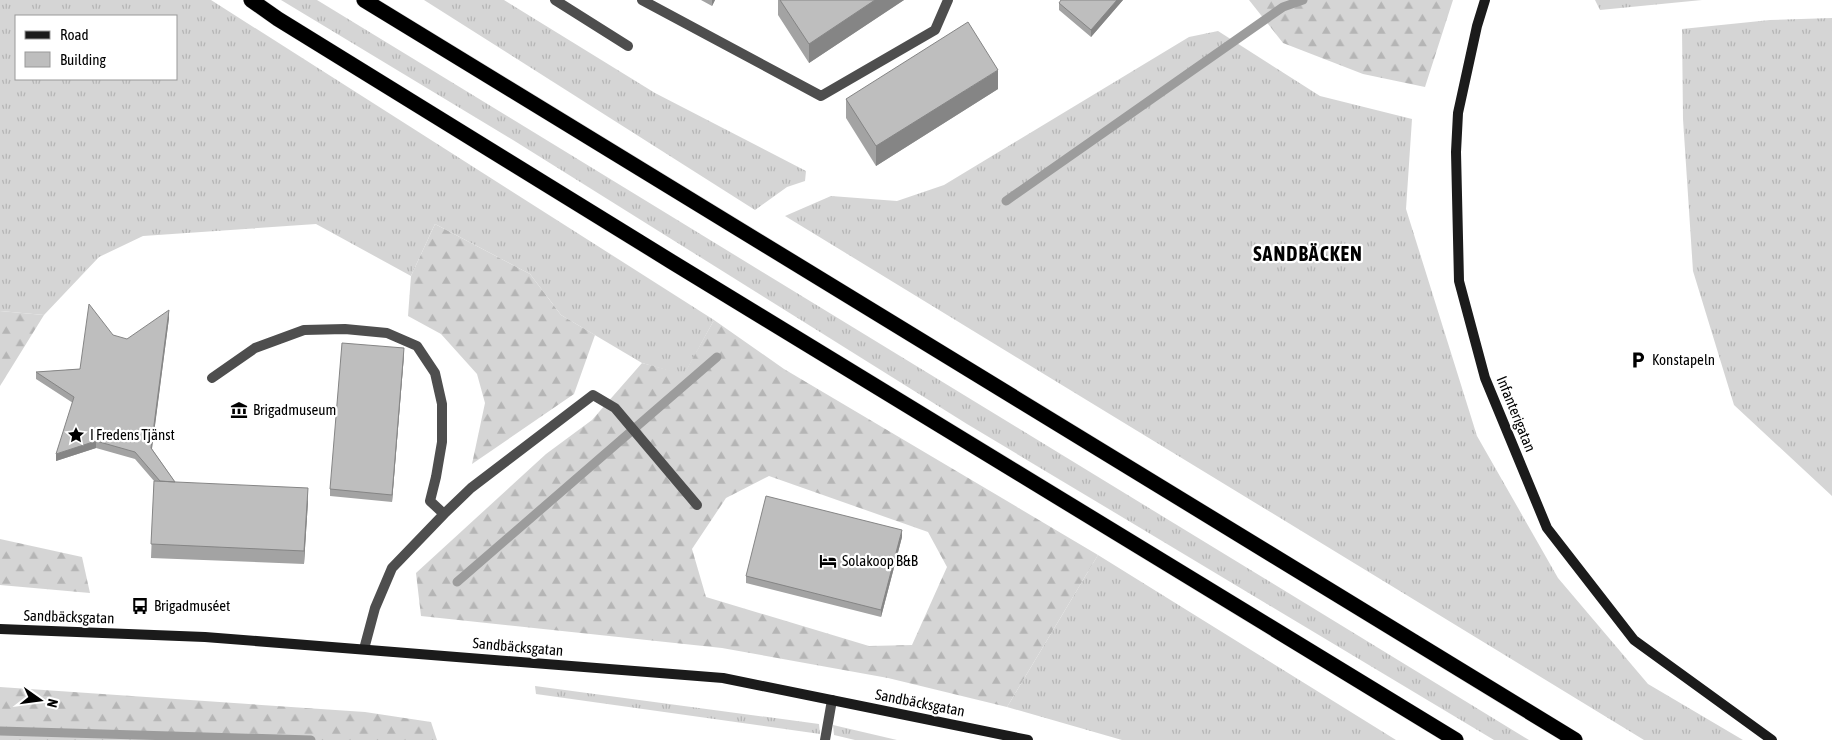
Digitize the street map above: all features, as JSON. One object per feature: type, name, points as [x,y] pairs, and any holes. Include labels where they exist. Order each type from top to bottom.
[{"type":"highway","points":[[252,0],[286,24],[672,262],[1456,740]]},
{"type":"highway","points":[[364,0],[1575,740]]},
{"type":"street","name":"Infanterigatan","points":[[1485,0],[1477,26],[1458,113],[1456,152],[1459,281],[1485,378],[1547,528],[1634,640],[1772,740]]},
{"type":"street","name":"Sandbäcksgatan","points":[[0,630],[205,637],[723,678],[1028,740]]},
{"type":"lane","points":[[555,0],[628,46]]},
{"type":"lane","points":[[642,0],[821,96],[935,30],[948,0]]},
{"type":"lane","points":[[212,378],[255,348],[304,330],[345,329],[386,333],[417,346],[435,372],[442,404],[442,442],[430,501],[444,514]]},
{"type":"lane","points":[[364,649],[375,608],[392,568],[471,488],[593,395],[615,408],[697,505]]},
{"type":"lane","points":[[825,740],[832,700]]},
{"type":"green space","points":[[0,0],[211,0],[714,320],[684,375],[642,363],[561,315],[530,274],[435,224],[411,276],[316,224],[143,236],[99,257],[44,315],[0,311]]},
{"type":"green space","points":[[281,0],[317,0],[1529,740],[1494,740],[967,424],[513,140]]},
{"type":"green space","points":[[424,0],[504,0],[655,93],[806,171],[805,181],[787,187],[755,210]]},
{"type":"green space","points":[[1249,0],[1453,0],[1425,87],[1363,74],[1283,43]]},
{"type":"green space","points":[[1595,0],[1702,0],[1600,10]]},
{"type":"green space","points":[[1832,18],[1832,496],[1734,405],[1693,271],[1683,119],[1682,29],[1770,20]]},
{"type":"green space","points":[[1218,31],[1320,96],[1412,119],[1406,209],[1477,436],[1558,578],[1648,684],[1743,740],[1644,740],[785,216],[831,196],[897,201],[944,185],[1189,37]]},
{"type":"green space","points":[[435,224],[530,274],[561,315],[595,335],[574,394],[472,464],[485,403],[477,374],[441,334],[408,316],[411,276]]},
{"type":"green space","points":[[0,311],[44,315],[0,386]]},
{"type":"green space","points":[[714,320],[784,369],[1098,555],[1007,707],[888,678],[722,648],[421,616],[416,573],[546,454],[592,420],[642,363],[684,374]],"holes":[[[769,476],[928,532],[947,567],[912,645],[869,646],[706,597],[692,549],[726,498]]]},
{"type":"green space","points":[[0,539],[82,557],[90,593],[0,585]]},
{"type":"green space","points":[[1098,555],[1396,740],[1122,740],[1007,707]]},
{"type":"green space","points":[[535,686],[819,724],[820,734],[536,694]]},
{"type":"green space","points":[[0,687],[365,712],[431,722],[437,740],[0,740]]},
{"type":"green space","points":[[833,725],[897,740],[855,740],[834,735]]},
{"type":"building","points":[[780,0],[875,0],[809,44]]},
{"type":"building","points":[[1061,0],[1117,0],[1091,30],[1059,3]]},
{"type":"building","points":[[968,22],[998,70],[876,146],[846,99]]},
{"type":"building","points":[[89,304],[113,335],[127,339],[169,310],[151,448],[175,482],[160,481],[135,452],[96,441],[56,454],[74,397],[36,372],[80,369]]},
{"type":"building","points":[[342,343],[404,348],[392,495],[330,489]]},
{"type":"building","points":[[154,481],[308,488],[304,551],[151,544]]},
{"type":"building","points":[[766,496],[902,530],[881,610],[746,576]]},
{"type":"waterway","points":[[1006,201],[1283,7],[1303,0]]},
{"type":"waterway","points":[[457,582],[717,357]]},
{"type":"waterway","points":[[0,731],[311,740]]},
{"type":"place","name":"Konstapeln","points":[[1638,360]]},
{"type":"place","name":"Brigadmuseum","points":[[239,410]]},
{"type":"place","name":"I Fredens Tjänst","points":[[76,435]]},
{"type":"place","name":"Solakoop B&B","points":[[828,561]]},
{"type":"place","name":"Brigadmuséet","points":[[140,606]]},
{"type":"district","name":"SANDBÄCKEN","points":[[1308,254]]}]
